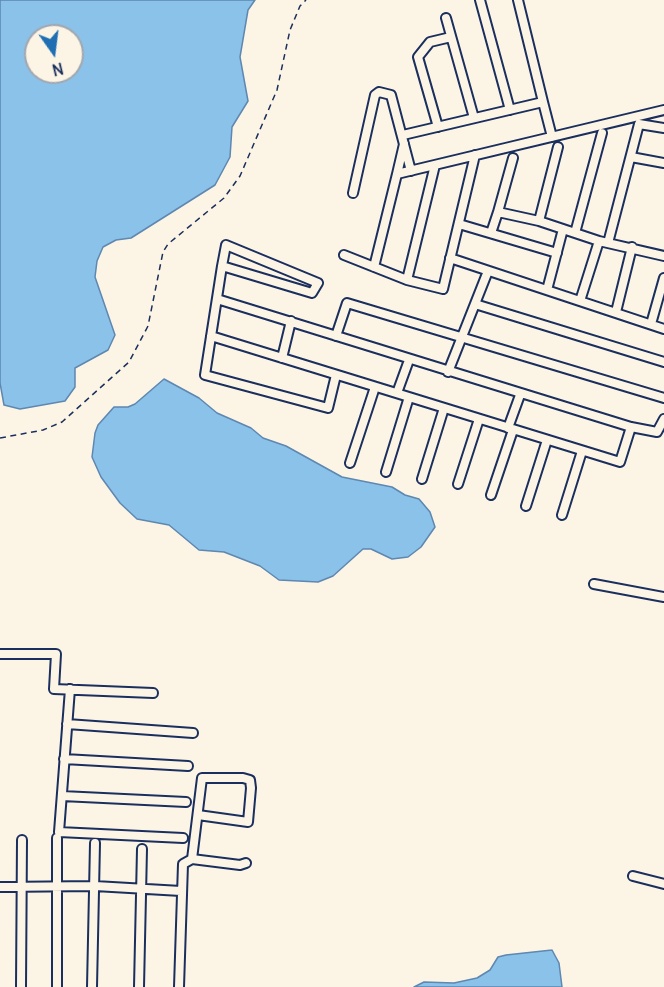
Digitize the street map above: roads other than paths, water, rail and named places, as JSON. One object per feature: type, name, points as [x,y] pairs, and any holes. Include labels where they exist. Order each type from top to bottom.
[{"type":"street","points":[[480,0],[510,110]]},
{"type":"street","points":[[518,0],[552,137]]},
{"type":"street","points":[[446,18],[474,118]]},
{"type":"street","points":[[438,127],[418,57],[430,42],[451,37]]},
{"type":"street","points":[[353,193],[375,95],[379,92],[391,95],[411,171]]},
{"type":"street","points":[[404,139],[438,127],[543,102]]},
{"type":"street","points":[[397,174],[664,110]]},
{"type":"street","points":[[608,243],[639,124],[664,128]]},
{"type":"street","points":[[575,233],[602,132]]},
{"type":"street","points":[[374,267],[404,139]]},
{"type":"street","points":[[539,221],[558,147]]},
{"type":"street","points":[[344,255],[407,280],[443,289],[475,155]]},
{"type":"street","points":[[631,157],[664,163]]},
{"type":"street","points":[[491,233],[513,158]]},
{"type":"street","points":[[407,280],[435,165]]},
{"type":"street","points":[[498,212],[539,221],[599,241],[664,256]]},
{"type":"street","points":[[459,224],[557,253]]},
{"type":"street","points":[[547,290],[563,229]]},
{"type":"street","points":[[580,301],[599,241]]},
{"type":"street","points":[[222,266],[312,293],[318,283],[226,245],[222,266],[205,375],[328,408],[336,375]]},
{"type":"street","points":[[616,312],[632,247]]},
{"type":"street","points":[[450,258],[664,329]]},
{"type":"street","points":[[448,372],[488,271]]},
{"type":"street","points":[[651,324],[664,278]]},
{"type":"street","points":[[217,299],[632,428],[657,432],[664,419]]},
{"type":"street","points":[[336,336],[347,303],[664,398]]},
{"type":"street","points":[[475,304],[664,362]]},
{"type":"street","points":[[282,358],[291,321]]},
{"type":"street","points":[[211,336],[620,462],[632,428]]},
{"type":"street","points":[[397,393],[409,360]]},
{"type":"street","points":[[350,463],[375,387]]},
{"type":"street","points":[[491,495],[520,395]]},
{"type":"street","points":[[386,472],[409,397]]},
{"type":"street","points":[[422,479],[444,408]]},
{"type":"street","points":[[458,484],[479,419]]},
{"type":"street","points":[[526,506],[547,440]]},
{"type":"street","points":[[562,515],[582,451]]},
{"type":"street","points":[[594,584],[664,597]]},
{"type":"street","points":[[0,654],[56,654],[54,689],[153,693]]},
{"type":"street","points":[[70,689],[59,832],[183,838]]},
{"type":"street","points":[[67,724],[193,733]]},
{"type":"street","points":[[64,759],[188,766]]},
{"type":"street","points":[[192,859],[201,778],[250,780],[252,788],[248,822],[198,815]]},
{"type":"street","points":[[62,796],[186,802]]},
{"type":"street","points":[[57,838],[57,987]]},
{"type":"street","points":[[21,987],[22,840]]},
{"type":"street","points":[[92,987],[95,843]]},
{"type":"street","points":[[139,987],[142,849]]},
{"type":"street","points":[[179,987],[183,864],[192,859],[237,865],[246,863]]},
{"type":"street","points":[[633,876],[664,884]]},
{"type":"street","points":[[0,887],[94,886],[181,891]]},
{"type":"water","points":[[0,0],[255,0],[248,10],[240,57],[248,101],[232,127],[230,157],[215,185],[131,238],[116,240],[103,247],[97,261],[95,277],[115,335],[108,350],[75,368],[75,387],[65,401],[20,409],[4,405],[0,383]]},
{"type":"water","points":[[164,379],[199,398],[217,413],[251,428],[263,438],[286,446],[342,477],[392,487],[405,495],[419,499],[430,512],[435,527],[421,547],[408,557],[392,559],[371,549],[363,549],[333,576],[318,582],[279,580],[260,566],[224,552],[199,550],[169,525],[137,519],[120,503],[101,477],[92,457],[95,433],[98,425],[114,407],[128,407],[135,404]]},
{"type":"water","points":[[552,950],[559,963],[562,987],[414,987],[424,982],[454,983],[477,978],[490,970],[498,957]]}]
